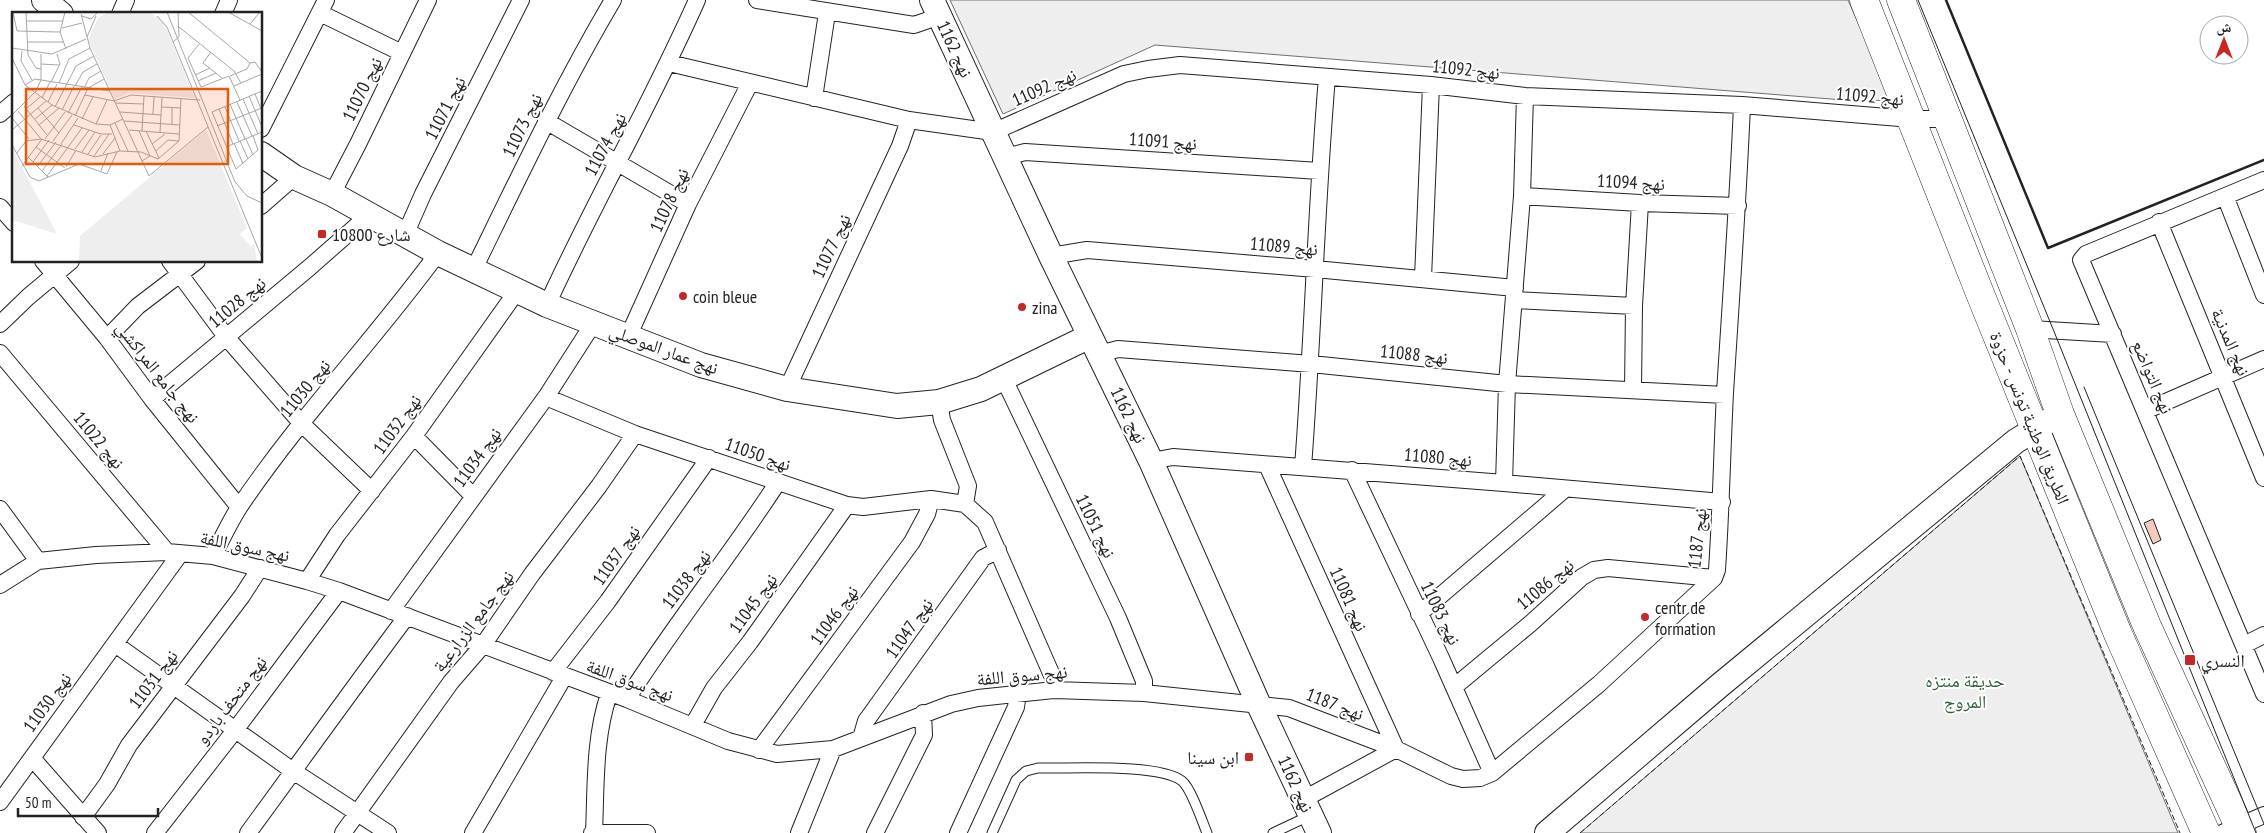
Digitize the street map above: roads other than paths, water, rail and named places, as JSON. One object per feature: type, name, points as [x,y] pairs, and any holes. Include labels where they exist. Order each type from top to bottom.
[{"type":"highway","name":"الطريق الوطنية تونس - حزوة","points":[[1864,0],[2118,634],[2206,833]]},
{"type":"highway","name":"الطريق الوطنية تونس - حزوة","points":[[1901,0],[2030,329],[2060,414],[2234,831]]},
{"type":"street","points":[[44,0],[59,12]]},
{"type":"street","points":[[121,12],[126,0]]},
{"type":"street","points":[[224,12],[230,0]]},
{"type":"street","name":"نهج 11070","points":[[332,194],[428,0]]},
{"type":"street","name":"نهج 11071","points":[[405,235],[423,194],[521,0]]},
{"type":"street","name":"نهج 11073","points":[[473,271],[574,66],[613,0]]},
{"type":"street","name":"نهج 11074","points":[[547,305],[578,236],[669,63],[697,0]]},
{"type":"street","points":[[757,0],[827,13],[914,25],[936,8]]},
{"type":"street","points":[[262,127],[323,7],[402,53]]},
{"type":"street","name":"نهج 1162","points":[[936,8],[1051,256],[1151,461],[1258,703],[1311,815]]},
{"type":"street","points":[[814,98],[827,13]]},
{"type":"street","points":[[669,63],[909,120],[993,132]]},
{"type":"street","name":"نهج 11092","points":[[993,132],[1124,74],[1180,65],[1431,85],[1525,96],[1742,105],[1912,119],[1948,119]]},
{"type":"street","points":[[1302,467],[1310,364],[1319,171],[1327,77]]},
{"type":"street","name":"نهج 11078","points":[[628,337],[688,204],[750,82]]},
{"type":"street","points":[[1423,278],[1431,85]]},
{"type":"street","points":[[1504,482],[1507,384],[1522,196],[1525,96]]},
{"type":"street","points":[[0,114],[12,104]]},
{"type":"street","name":"نهج 1187","points":[[1258,703],[1297,711],[1396,749],[1463,779],[1480,778],[1492,773],[1599,684],[1714,578],[1717,570],[1722,502],[1725,395],[1738,206],[1742,105]]},
{"type":"street","name":"نهج 11077","points":[[787,389],[900,146],[909,120]]},
{"type":"street","points":[[546,121],[688,204]]},
{"type":"street","name":"نهج 11091","points":[[1006,157],[1025,152],[1319,171]]},
{"type":"street","name":"نهج عمار الموصلي","points":[[262,155],[294,177],[332,194],[438,253],[547,305],[701,365],[787,389],[897,406],[939,402],[981,390],[1004,379],[1094,345]]},
{"type":"street","points":[[262,205],[294,177]]},
{"type":"street","name":"نهج التواضع","points":[[2264,180],[2159,222],[2083,257],[2082,263],[2264,694]]},
{"type":"street","name":"نهج 11094","points":[[1522,196],[1640,203],[1738,206]]},
{"type":"street","points":[[2225,196],[2264,295]]},
{"type":"street","points":[[1633,390],[1634,306],[1640,203]]},
{"type":"street","name":"نهج 11028","points":[[152,399],[227,338],[369,215]]},
{"type":"street","name":"نهج المدنية","points":[[2159,222],[2264,478]]},
{"type":"street","name":"نهج 11089","points":[[1051,256],[1087,250],[1423,278],[1514,294],[1634,306]]},
{"type":"street","name":"نهج 11030","points":[[213,556],[239,507],[302,424],[412,290],[438,253]]},
{"type":"street","name":"نهج جامع المراكشي","points":[[45,262],[107,338],[152,399],[239,507]]},
{"type":"street","points":[[0,324],[70,262]]},
{"type":"street","points":[[171,262],[227,338],[302,424],[372,491]]},
{"type":"street","points":[[107,338],[138,306],[196,262]]},
{"type":"street","name":"نهج 11032","points":[[307,581],[337,535],[414,436],[517,291]]},
{"type":"street","name":"نهج 11034","points":[[248,833],[322,733],[473,496],[546,397],[593,324]]},
{"type":"street","points":[[2030,329],[2113,334]]},
{"type":"street","name":"نهج 11088","points":[[1094,345],[1118,349],[1310,364],[1507,384],[1725,395]]},
{"type":"street","name":"نهج 11022","points":[[0,353],[174,553]]},
{"type":"street","points":[[2145,410],[2264,359]]},
{"type":"street","name":"نهج 11051","points":[[1004,379],[1118,618],[1144,680],[1144,693]]},
{"type":"street","name":"نهج 11050","points":[[546,397],[635,434],[847,505],[863,507],[931,499],[965,504]]},
{"type":"street","points":[[939,402],[942,420],[968,486],[965,504],[985,522],[1054,680],[1054,690]]},
{"type":"street","points":[[1547,833],[1726,680],[2016,441],[2034,428],[2060,414]]},
{"type":"street","name":"نهج جامع الزرارعية","points":[[343,833],[451,682],[483,645],[532,574],[599,486],[635,434]]},
{"type":"street","points":[[414,436],[473,496]]},
{"type":"street","name":"نهج 11080","points":[[1151,461],[1173,457],[1504,482],[1722,502]]},
{"type":"street","name":"نهج 11037","points":[[473,833],[558,674],[709,458]]},
{"type":"street","name":"نهج 11081","points":[[1267,465],[1396,749]]},
{"type":"street","name":"نهج 11083","points":[[1352,470],[1454,687],[1492,773]]},
{"type":"street","name":"نهج 11038","points":[[627,699],[686,611],[744,534],[778,482]]},
{"type":"street","points":[[1419,614],[1564,489]]},
{"type":"street","name":"نهج 11046","points":[[759,750],[912,542],[927,514],[931,499]]},
{"type":"street","name":"نهج 11045","points":[[693,725],[714,688],[750,642],[847,505]]},
{"type":"street","points":[[0,509],[38,561]]},
{"type":"street","name":"نهج 11047","points":[[861,738],[866,721],[983,558],[998,550]]},
{"type":"street","name":"نهج 11030","points":[[0,802],[115,644],[174,553]]},
{"type":"street","name":"نهج سوق اللفة","points":[[0,586],[38,561],[96,556],[174,553],[213,556],[339,591],[609,694],[627,699],[728,741],[777,754],[832,749],[951,704],[1018,693],[1054,690],[1144,693],[1258,703]]},
{"type":"street","name":"نهج 11031","points":[[83,817],[106,784],[129,745],[242,596],[260,568]]},
{"type":"street","name":"نهج 11086","points":[[1454,687],[1530,624],[1582,577],[1594,570],[1608,568],[1714,578]]},
{"type":"street","name":"نهج متحف باردو","points":[[155,833],[236,729],[339,591]]},
{"type":"street","points":[[2244,644],[2264,635]]},
{"type":"street","points":[[115,644],[293,771],[388,833]]},
{"type":"street","points":[[958,833],[1016,707],[1018,693]]},
{"type":"street","points":[[609,694],[601,716],[598,736],[593,833],[648,833]]},
{"type":"street","points":[[875,833],[924,735],[923,714]]},
{"type":"street","points":[[799,833],[832,749]]},
{"type":"street","points":[[1311,815],[1396,749]]},
{"type":"street","points":[[32,758],[98,833]]},
{"type":"street","points":[[2234,831],[2264,815]]},
{"type":"lane","points":[[992,833],[1016,780],[1026,772],[1038,768],[1151,770],[1173,776],[1184,782],[1206,833]]},
{"type":"lane","points":[[1273,833],[1311,815]]},
{"type":"tram line","points":[[1918,0],[2256,833]]},
{"type":"tram line","points":[[2084,387],[2264,824]]},
{"type":"place","name":"10800 شارع","points":[[322,234]]},
{"type":"place","name":"coin bleue","points":[[683,296]]},
{"type":"place","name":"zina","points":[[1022,307]]},
{"type":"place","name":"centr de formation","points":[[1645,617]]},
{"type":"place","name":"النسري","points":[[2190,660]]},
{"type":"place","name":"ابن سينا","points":[[1249,757]]},
{"type":"park label","name":"حديقة منتزه المروج","points":[[1965,690]]}]
